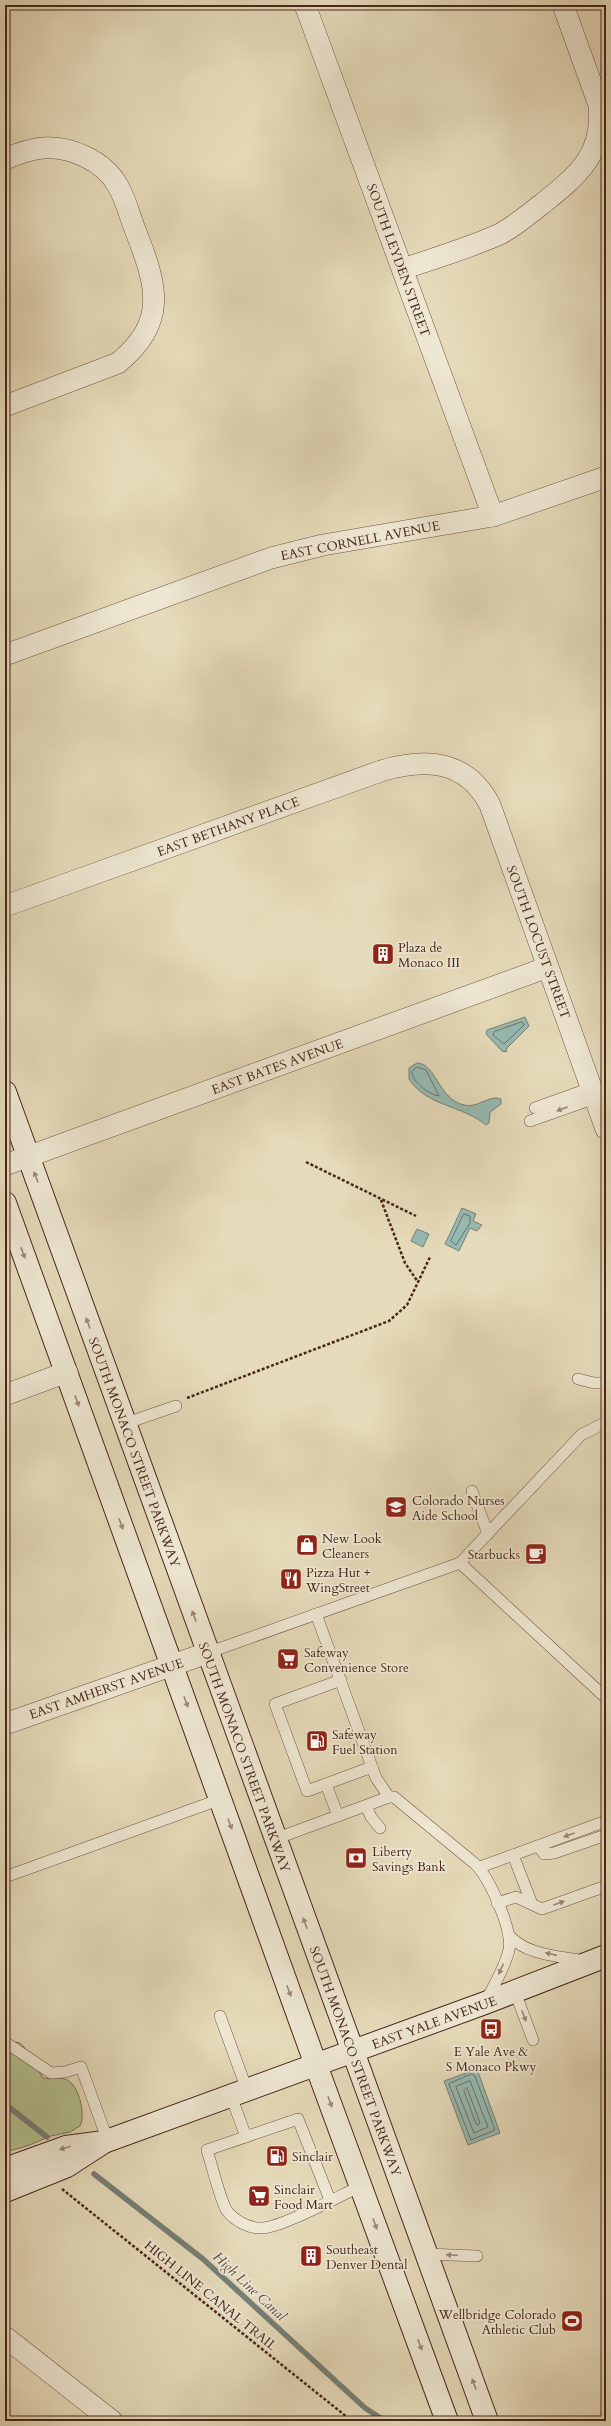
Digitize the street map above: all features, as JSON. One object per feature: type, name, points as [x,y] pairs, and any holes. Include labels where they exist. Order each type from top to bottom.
[{"type":"main road","name":"SOUTH MONACO STREET PARKWAY","points":[[5,1092],[207,1653],[487,2421]]},
{"type":"main road","points":[[5,1203],[316,2065],[447,2421]]},
{"type":"main road","name":"EAST YALE AVENUE","points":[[5,2169],[66,2147],[106,2141],[515,1992],[598,1959]]},
{"type":"main road","name":"EAST YALE AVENUE","points":[[5,2190],[67,2166],[106,2141]]},
{"type":"street","name":"SOUTH LEYDEN STREET","points":[[305,5],[493,516]]},
{"type":"street","points":[[403,269],[502,233],[521,220],[572,179],[592,154],[598,137],[600,121],[599,105],[563,5]]},
{"type":"street","points":[[5,158],[42,148],[56,148],[82,155],[108,173],[119,188],[149,266],[154,289],[153,310],[146,331],[132,351],[118,364],[5,406]]},
{"type":"street","name":"EAST CORNELL AVENUE","points":[[5,655],[271,558],[323,545],[493,516],[606,478]]},
{"type":"street","name":"EAST BETHANY PLACE","points":[[5,906],[381,771],[420,762],[436,764],[453,769]]},
{"type":"street","name":"SOUTH LOCUST STREET","points":[[453,769],[476,784],[490,805],[606,1129]]},
{"type":"street","name":"EAST BATES AVENUE","points":[[5,1165],[548,967]]},
{"type":"street","points":[[5,1395],[67,1372]]},
{"type":"street","name":"EAST AMHERST AVENUE","points":[[5,1724],[207,1653]]},
{"type":"street","points":[[5,2337],[105,2419]]},
{"type":"lane","points":[[535,1108],[593,1093]]},
{"type":"lane","points":[[530,1121],[593,1093]]},
{"type":"lane","points":[[578,1379],[594,1383],[606,1383]]},
{"type":"lane","points":[[124,1424],[176,1406]]},
{"type":"lane","points":[[207,1653],[460,1564],[581,1435],[606,1422]]},
{"type":"lane","points":[[472,1491],[488,1534]]},
{"type":"lane","points":[[460,1564],[606,1698]]},
{"type":"lane","points":[[316,1614],[372,1767],[379,1784],[389,1797]]},
{"type":"lane","points":[[341,1680],[275,1704],[307,1791],[372,1767]]},
{"type":"lane","points":[[326,1784],[338,1816]]},
{"type":"lane","points":[[275,1839],[389,1797],[396,1798],[480,1867],[486,1875],[508,1934],[509,1945],[507,1958],[485,2003]]},
{"type":"lane","points":[[5,1877],[221,1799]]},
{"type":"lane","points":[[366,1806],[371,1817],[380,1828]]},
{"type":"lane","points":[[480,1867],[606,1821]]},
{"type":"lane","points":[[538,1846],[544,1854],[554,1853],[606,1835]]},
{"type":"lane","points":[[513,1855],[532,1904]]},
{"type":"lane","points":[[497,1903],[516,1897],[542,1909],[606,1886]]},
{"type":"lane","points":[[508,1934],[518,1943],[528,1948],[598,1959]]},
{"type":"lane","points":[[515,1992],[533,2040]]},
{"type":"lane","points":[[220,2016],[239,2093],[246,2137]]},
{"type":"lane","points":[[5,2042],[51,2073],[65,2072],[81,2066],[106,2141]]},
{"type":"lane","points":[[330,2200],[298,2119],[207,2150],[227,2211],[244,2225],[262,2228],[283,2222],[361,2186]]},
{"type":"lane","points":[[426,2254],[477,2256]]},
{"type":"path","points":[[306,1162],[380,1200],[416,1216]]},
{"type":"path","points":[[380,1200],[405,1263],[418,1282]]},
{"type":"path","points":[[176,1406],[200,1392],[381,1325],[402,1311],[411,1299],[430,1257]]},
{"type":"path","name":"HIGH LINE CANAL TRAIL","points":[[57,2185],[352,2421]]},
{"type":"green space","points":[[9,2041],[20,2043],[24,2047],[43,2078],[62,2078],[74,2086],[82,2107],[82,2121],[80,2126],[70,2132],[51,2136],[27,2146],[5,2152],[5,2043]]},
{"type":"water","points":[[525,1017],[529,1026],[507,1048],[506,1052],[502,1051],[486,1034],[487,1030]]},
{"type":"water","points":[[417,1063],[429,1069],[448,1096],[464,1105],[469,1106],[493,1098],[501,1099],[501,1104],[490,1112],[489,1123],[486,1125],[467,1114],[425,1095],[416,1088],[409,1079],[409,1068]]},
{"type":"water","points":[[462,1208],[476,1214],[473,1221],[482,1225],[477,1231],[470,1228],[459,1251],[445,1244]]},
{"type":"water","points":[[417,1229],[429,1234],[423,1247],[411,1241]]},
{"type":"water","points":[[477,2069],[500,2133],[468,2145],[444,2081]]},
{"type":"waterway","name":"High Line Canal","points":[[5,2104],[47,2137]]},
{"type":"waterway","name":"High Line Canal","points":[[94,2174],[203,2259],[365,2408],[385,2421]]},
{"type":"place","name":"Plaza de Monaco III","points":[[383,954]]},
{"type":"place","name":"Colorado Nurses Aide School","points":[[396,1507]]},
{"type":"place","name":"New Look Cleaners","points":[[307,1545]]},
{"type":"place","name":"Starbucks","points":[[536,1554]]},
{"type":"place","name":"Pizza Hut + WingStreet","points":[[291,1579]]},
{"type":"place","name":"Safeway Convenience Store","points":[[288,1659]]},
{"type":"place","name":"Safeway Fuel Station","points":[[317,1741]]},
{"type":"place","name":"Liberty Savings Bank","points":[[356,1858]]},
{"type":"place","name":"E Yale Ave & S Monaco Pkwy","points":[[491,2029]]},
{"type":"place","name":"Sinclair","points":[[277,2156]]},
{"type":"place","name":"Sinclair Food Mart","points":[[259,2196]]},
{"type":"place","name":"Southeast Denver Dental","points":[[311,2256]]},
{"type":"place","name":"Wellbridge Colorado Athletic Club","points":[[572,2321]]}]
